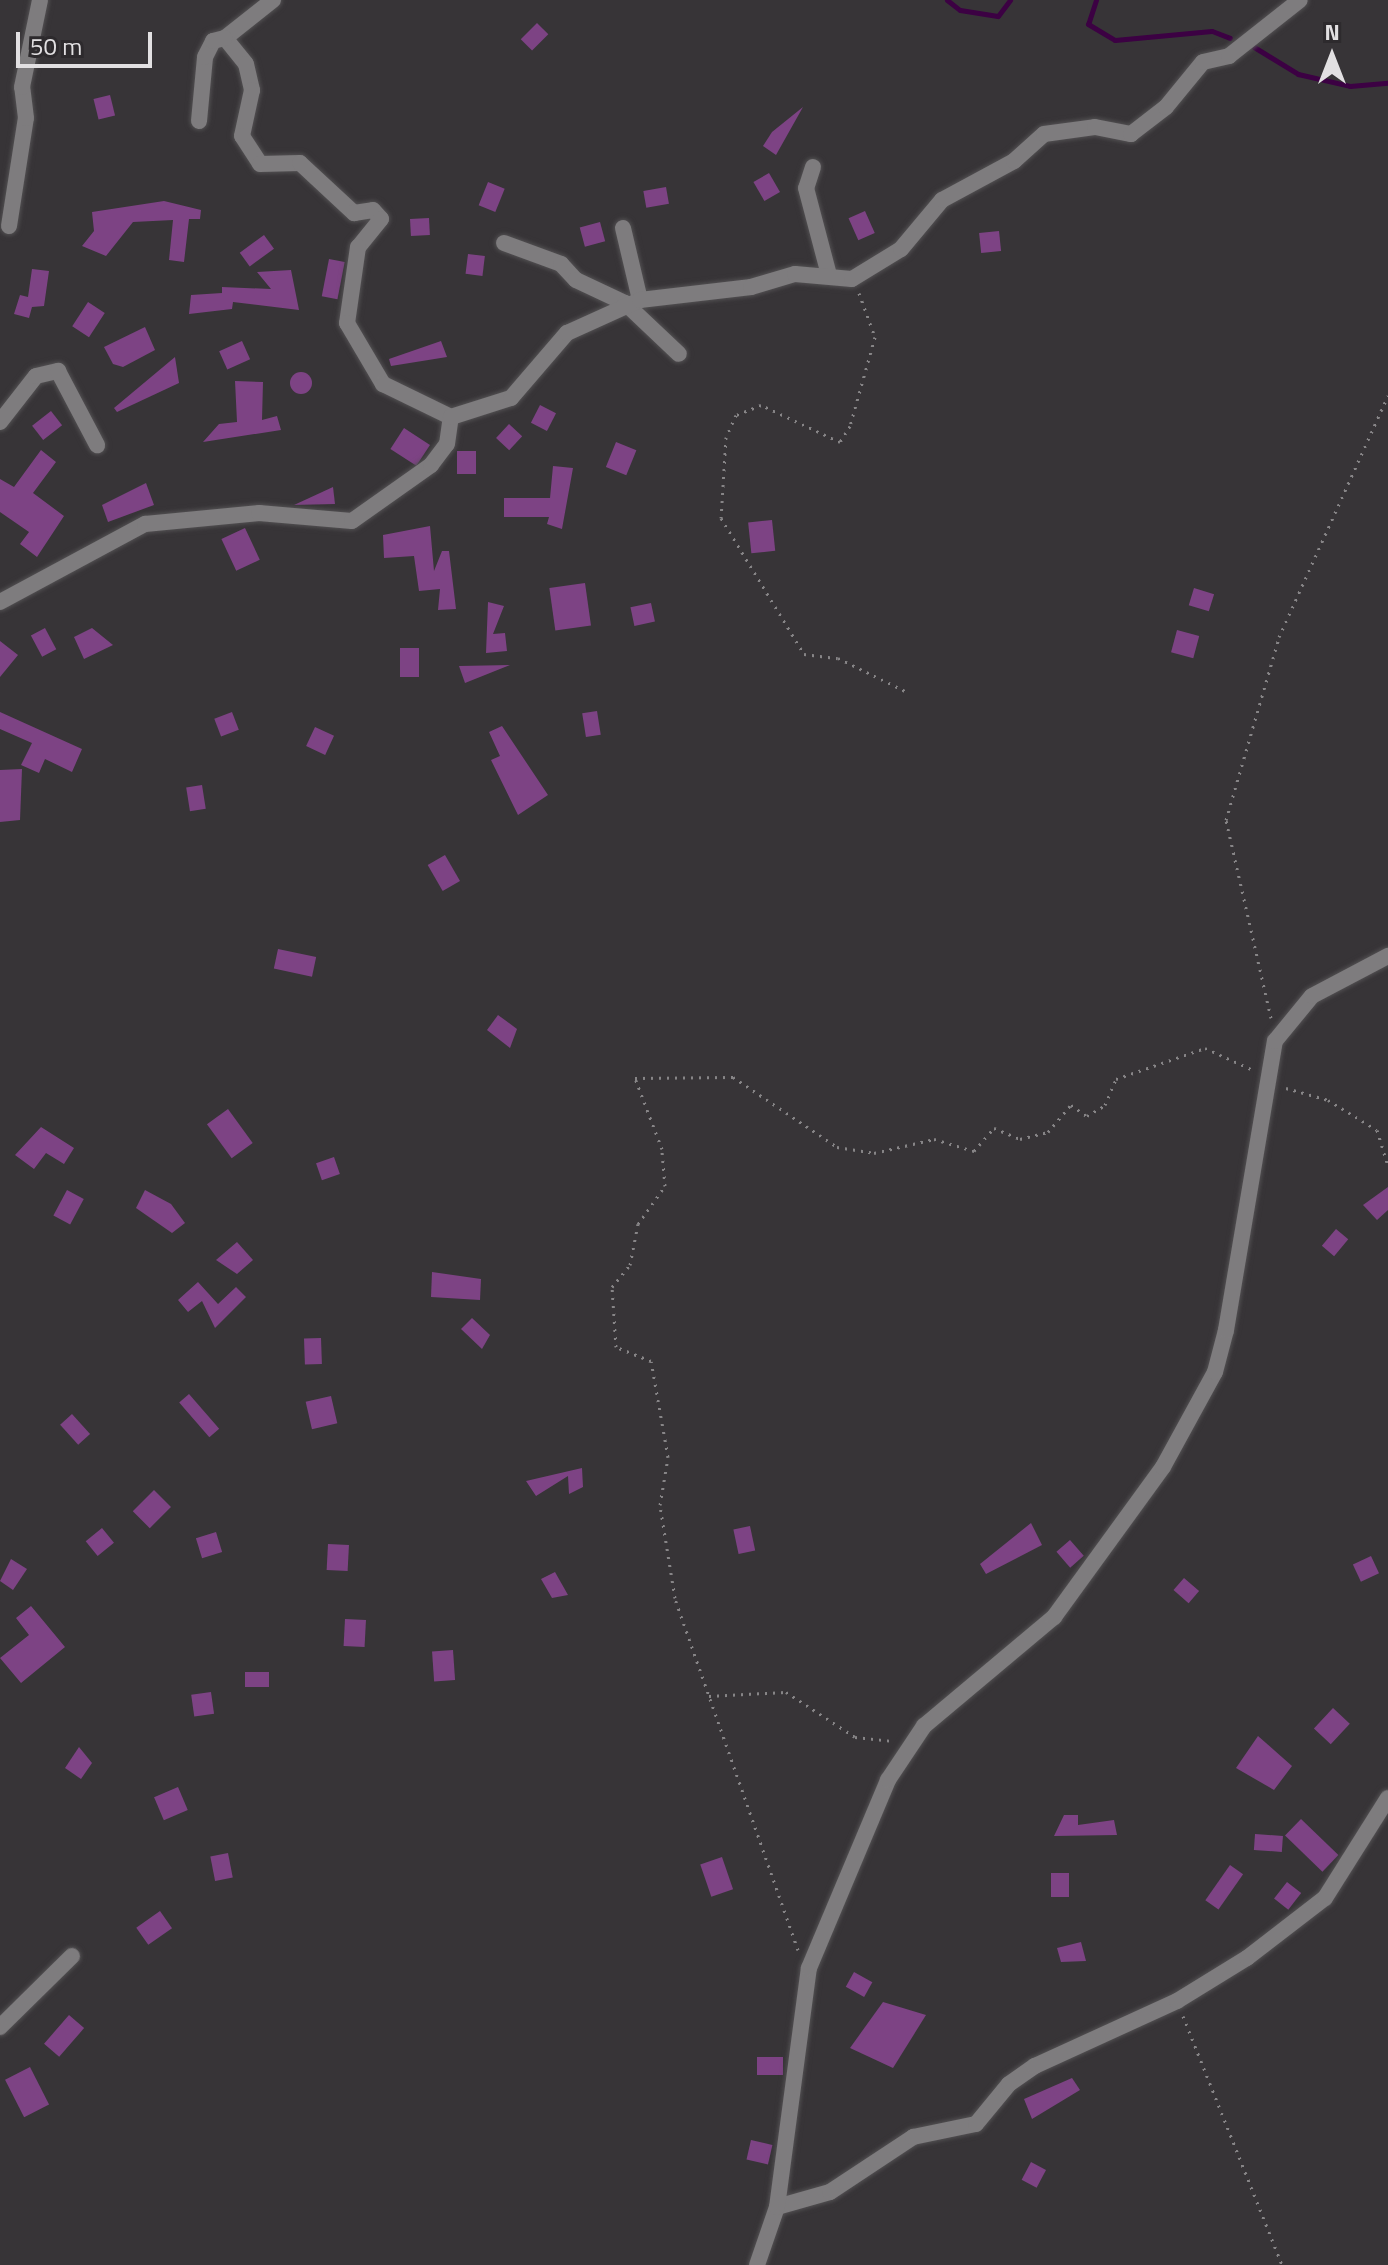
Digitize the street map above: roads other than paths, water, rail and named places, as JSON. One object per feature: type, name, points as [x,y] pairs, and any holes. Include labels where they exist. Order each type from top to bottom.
[{"type":"street","points":[[9,226],[26,118],[22,87],[40,0]]},
{"type":"street","points":[[199,121],[205,57],[213,41],[225,38],[273,0]]},
{"type":"street","points":[[225,38],[246,64],[252,90],[242,136],[253,158],[300,163],[354,213],[373,210],[381,219],[358,247],[351,273],[347,323],[354,342],[383,384],[451,417],[511,398],[567,333],[633,301],[829,275],[852,279],[901,249],[942,200],[1014,161],[1044,134],[1095,127],[1131,134],[1166,107],[1203,62],[1229,56],[1300,0]]},
{"type":"street","points":[[813,167],[806,188],[829,275]]},
{"type":"street","points":[[623,228],[633,301]]},
{"type":"street","points":[[504,243],[561,264],[576,280],[633,301],[679,354]]},
{"type":"street","points":[[0,422],[36,376],[58,371],[97,445]]},
{"type":"street","points":[[0,602],[145,524],[259,513],[352,521],[431,465],[447,444],[451,417]]},
{"type":"street","points":[[757,2265],[777,2207],[806,1981],[909,1744],[981,1671],[1054,1617],[1194,1415],[1226,1330],[1275,1041],[1312,996],[1388,956]]},
{"type":"street","points":[[777,2207],[830,2192],[913,2137],[976,2124],[1009,2084],[1035,2066],[1177,2001],[1310,1913],[1338,1883],[1388,1798]]},
{"type":"street","points":[[0,2027],[72,1956]]},
{"type":"waterway","points":[[947,0],[960,10],[998,16],[1010,0]]},
{"type":"waterway","points":[[1096,0],[1088,24],[1115,40],[1212,31],[1230,38]]},
{"type":"waterway","points":[[1254,47],[1298,74],[1350,86],[1388,83]]}]
